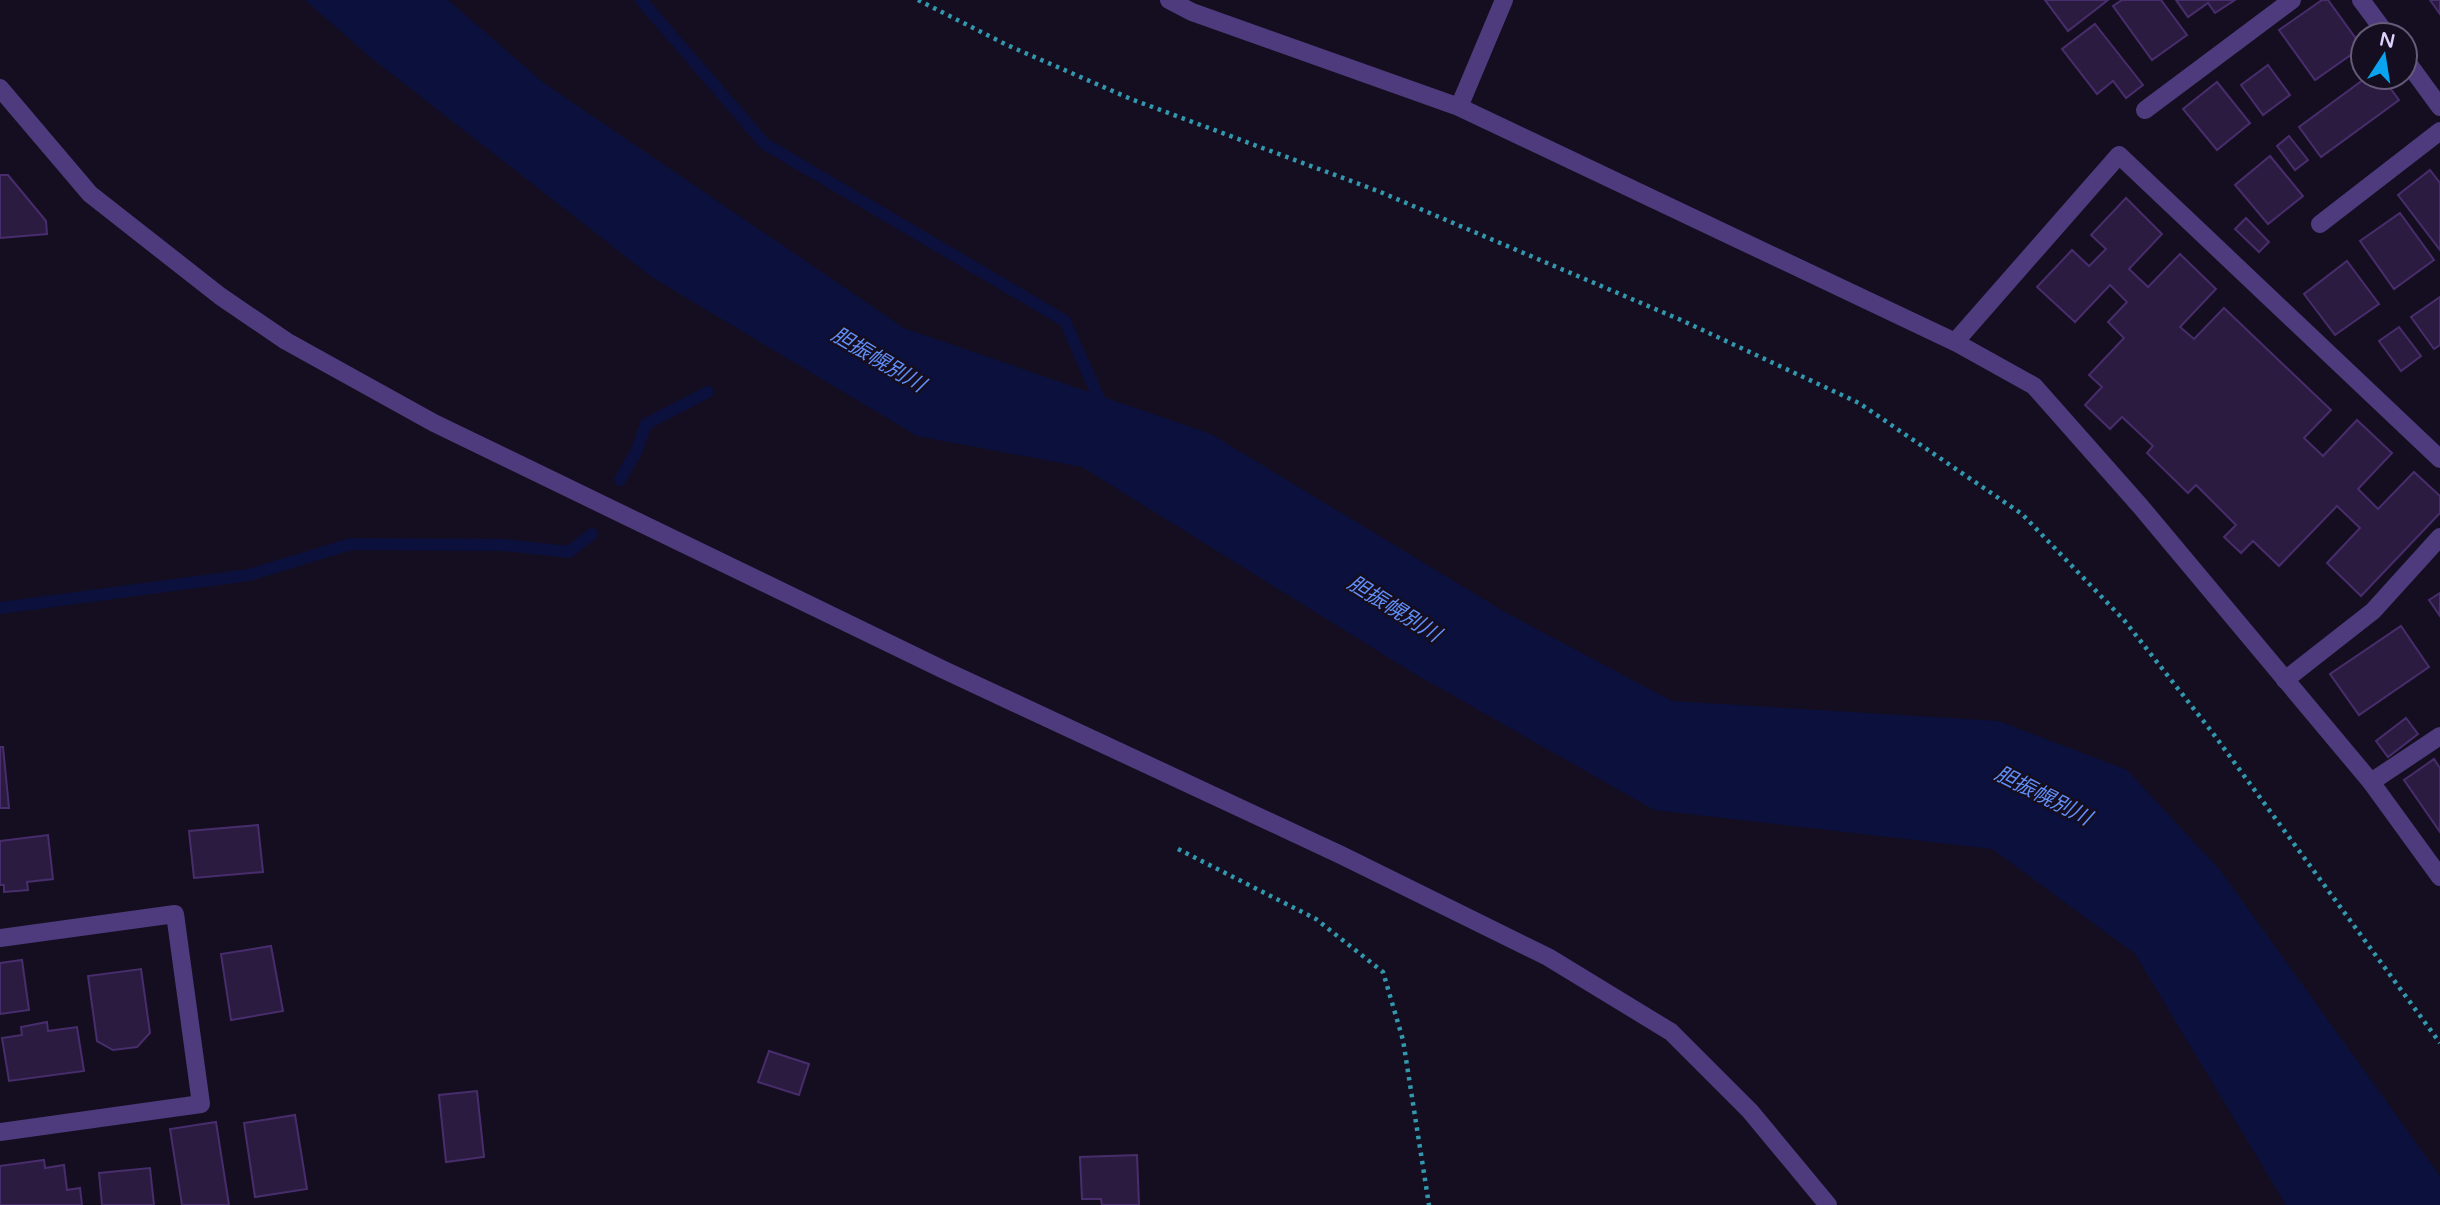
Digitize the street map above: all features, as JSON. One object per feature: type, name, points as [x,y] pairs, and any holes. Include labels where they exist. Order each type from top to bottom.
[{"type":"street","points":[[1169,0],[1192,12],[1460,107],[1955,342],[2034,386],[2141,507],[2371,782],[2440,877]]},
{"type":"street","points":[[1460,107],[1504,0]]},
{"type":"street","points":[[2146,110],[2292,0]]},
{"type":"street","points":[[2361,0],[2377,21]]},
{"type":"street","points":[[2419,79],[2440,107]]},
{"type":"street","points":[[0,88],[90,194],[220,296],[286,341],[433,423],[944,670],[1341,855],[1548,957],[1671,1032],[1750,1111],[1828,1205]]},
{"type":"street","points":[[2320,223],[2440,131]]},
{"type":"street","points":[[1955,342],[2119,155],[2440,459]]},
{"type":"street","points":[[2285,680],[2373,611],[2440,537]]},
{"type":"street","points":[[2371,782],[2440,736]]},
{"type":"street","points":[[0,938],[174,914],[201,1104],[0,1132]]},
{"type":"path","points":[[918,0],[1007,45],[1131,99],[1378,191],[1707,332],[1859,402],[2011,506],[2022,514],[2124,620],[2212,732],[2440,1044]]},
{"type":"path","points":[[1178,849],[1316,919],[1383,972],[1403,1040],[1429,1205]]},
{"type":"water","name":"胆振幌別川","points":[[305,0],[448,0],[544,83],[904,328],[1211,434],[1505,612],[1672,701],[1999,721],[2127,770],[2220,870],[2440,1176],[2440,1205],[2286,1205],[2135,954],[1992,849],[1654,810],[1410,671],[1082,467],[917,436],[653,278],[370,57]]},
{"type":"building","points":[[2045,0],[2108,0],[2068,31]]},
{"type":"building","points":[[2122,0],[2161,0],[2187,35],[2152,60],[2113,6]]},
{"type":"building","points":[[2176,0],[2235,0],[2215,13],[2208,3],[2188,17]]},
{"type":"building","points":[[2322,0],[2328,0],[2349,29],[2349,56],[2315,80],[2279,30]]},
{"type":"building","points":[[2430,0],[2440,0],[2440,14]]},
{"type":"building","points":[[2095,24],[2143,85],[2126,98],[2113,81],[2097,94],[2062,49]]},
{"type":"building","points":[[2268,65],[2290,95],[2263,115],[2241,85]]},
{"type":"building","points":[[2217,82],[2250,123],[2217,150],[2183,109]]},
{"type":"building","points":[[2349,90],[2392,91],[2399,100],[2321,157],[2299,127]]},
{"type":"building","points":[[2289,136],[2308,160],[2295,170],[2277,146]]},
{"type":"building","points":[[2270,156],[2303,196],[2268,224],[2235,185]]},
{"type":"building","points":[[2430,170],[2440,183],[2440,250],[2398,195]]},
{"type":"building","points":[[0,175],[8,175],[46,221],[47,234],[0,238]]},
{"type":"building","points":[[2126,198],[2162,234],[2129,269],[2148,287],[2180,254],[2216,289],[2180,327],[2194,339],[2224,308],[2331,410],[2304,438],[2323,456],[2357,420],[2392,453],[2358,489],[2378,509],[2414,472],[2440,496],[2440,513],[2361,596],[2327,563],[2360,528],[2337,506],[2279,566],[2253,541],[2241,553],[2224,537],[2236,525],[2196,485],[2188,493],[2147,453],[2153,446],[2122,417],[2110,429],[2085,405],[2102,387],[2089,375],[2124,338],[2108,322],[2127,302],[2110,285],[2075,322],[2037,287],[2072,250],[2089,266],[2106,249],[2091,235]]},
{"type":"building","points":[[2400,213],[2434,260],[2394,289],[2360,241]]},
{"type":"building","points":[[2246,218],[2269,242],[2259,252],[2235,229]]},
{"type":"building","points":[[2347,261],[2379,304],[2335,335],[2304,294]]},
{"type":"building","points":[[2440,297],[2440,345],[2434,349],[2411,317]]},
{"type":"building","points":[[2399,327],[2421,356],[2401,371],[2379,341]]},
{"type":"building","points":[[2440,593],[2440,616],[2429,600]]},
{"type":"building","points":[[2401,626],[2429,667],[2359,715],[2330,674]]},
{"type":"building","points":[[2406,718],[2418,734],[2388,757],[2376,741]]},
{"type":"building","points":[[0,747],[3,747],[9,808],[0,808]]},
{"type":"building","points":[[2434,759],[2440,768],[2440,832],[2404,780]]},
{"type":"building","points":[[258,825],[263,872],[194,878],[189,831]]},
{"type":"building","points":[[48,835],[53,879],[27,882],[28,890],[4,892],[4,885],[0,885],[0,841]]},
{"type":"building","points":[[271,946],[283,1011],[231,1020],[221,954]]},
{"type":"building","points":[[22,960],[29,1010],[0,1014],[0,963]]},
{"type":"building","points":[[141,969],[150,1033],[137,1047],[113,1050],[97,1041],[88,976]]},
{"type":"building","points":[[47,1022],[48,1031],[77,1027],[84,1071],[9,1081],[2,1038],[22,1035],[21,1027]]},
{"type":"building","points":[[769,1051],[809,1064],[799,1095],[758,1082]]},
{"type":"building","points":[[477,1091],[484,1157],[446,1162],[439,1095]]},
{"type":"building","points":[[295,1115],[307,1189],[255,1197],[244,1123]]},
{"type":"building","points":[[216,1122],[229,1205],[182,1205],[170,1129]]},
{"type":"building","points":[[1137,1155],[1139,1205],[1102,1205],[1101,1199],[1082,1199],[1080,1157]]},
{"type":"building","points":[[44,1160],[45,1168],[64,1165],[67,1190],[80,1188],[82,1205],[0,1205],[0,1166]]},
{"type":"building","points":[[150,1168],[154,1205],[102,1205],[99,1173]]},
{"type":"waterway","points":[[641,0],[765,144],[1065,321],[1103,408]]},
{"type":"waterway","points":[[620,480],[637,450],[646,424],[708,392]]},
{"type":"waterway","points":[[0,608],[249,575],[351,544],[504,545],[569,552],[592,534]]}]
